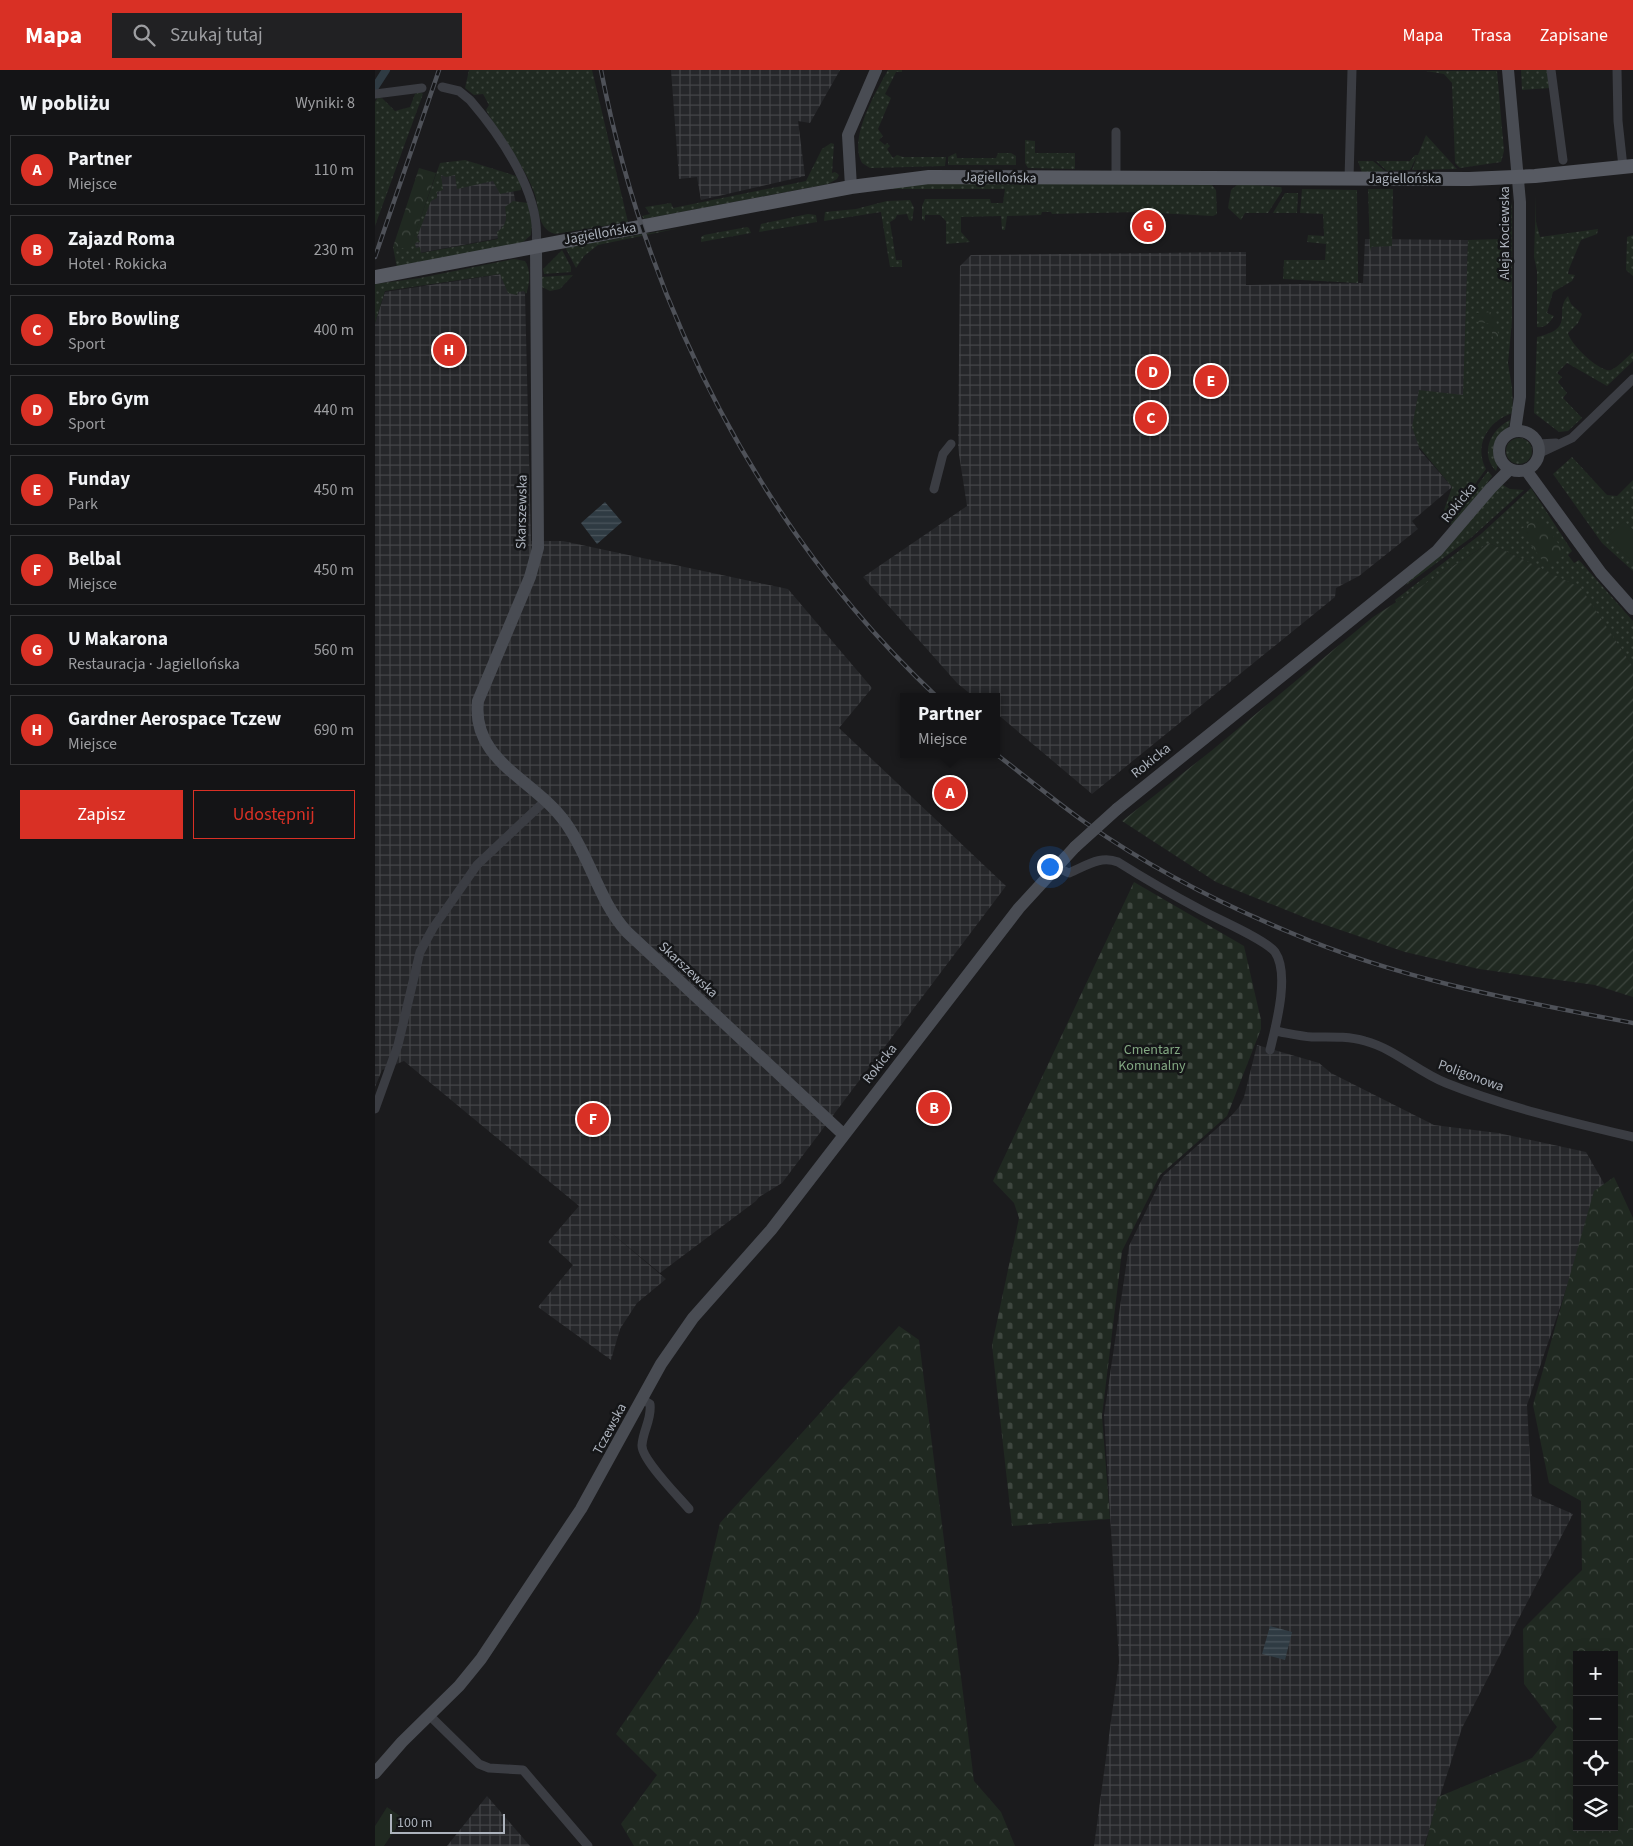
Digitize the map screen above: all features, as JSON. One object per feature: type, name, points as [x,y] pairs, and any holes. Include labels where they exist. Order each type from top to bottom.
[{"type":"main road","name":"Jagiellońska","points":[[375,277],[536,245],[851,187],[929,177],[1349,179],[1519,177],[1628,167]]},
{"type":"street","points":[[851,187],[848,135],[876,70]]},
{"type":"street","points":[[1349,179],[1353,70]]},
{"type":"street","name":"Aleja Kociewska","points":[[1508,70],[1519,177],[1520,397],[1524,405],[1521,432]]},
{"type":"street","points":[[1551,70],[1563,160]]},
{"type":"street","points":[[1617,70],[1618,121],[1628,167]]},
{"type":"street","points":[[442,87],[459,91],[470,100],[520,173],[534,210],[536,245]]},
{"type":"street","points":[[376,94],[422,88]]},
{"type":"street","points":[[1116,132],[1116,179]]},
{"type":"street","name":"Skarszewska","points":[[536,245],[538,548],[530,577],[478,701],[477,717],[483,740],[491,752],[546,800],[574,836],[609,907],[620,924],[844,1135]]},
{"type":"street","points":[[1539,448],[1564,443],[1572,438],[1633,380]]},
{"type":"street","points":[[1530,468],[1507,466],[1499,451],[1501,444],[1509,434],[1521,432],[1539,448]]},
{"type":"street","points":[[934,490],[943,454],[951,444]]},
{"type":"street","points":[[1530,468],[1539,448]]},
{"type":"street","name":"Rokicka","points":[[872,1099],[1019,908],[1075,847],[1117,809],[1437,551],[1491,488],[1507,466]]},
{"type":"street","points":[[1530,468],[1584,551],[1633,609]]},
{"type":"street","points":[[375,1109],[398,1045],[415,970],[427,939],[477,865],[546,800]]},
{"type":"street","points":[[1056,867],[1069,873],[1097,860],[1110,859],[1118,862],[1200,910],[1264,943],[1274,951],[1280,965],[1281,979],[1275,1031],[1270,1050]]},
{"type":"street","name":"Poligonowa","points":[[1275,1031],[1310,1037],[1344,1037],[1366,1041],[1393,1053],[1428,1075],[1460,1088],[1558,1119],[1633,1137]]},
{"type":"street","name":"Tczewska","points":[[375,1774],[473,1670],[581,1509],[666,1356],[693,1318],[771,1230],[872,1099]]},
{"type":"street","points":[[643,1399],[650,1404],[651,1415],[642,1442],[643,1454],[689,1509]]},
{"type":"street","points":[[429,1716],[479,1764],[489,1768],[523,1770],[588,1846]]},
{"type":"shaded area","points":[[671,70],[840,70],[810,123],[798,121],[805,176],[701,200],[697,177],[679,179]]},
{"type":"shaded area","points":[[441,164],[512,185],[519,218],[520,234],[409,255]]},
{"type":"shaded area","points":[[1365,239],[1468,240],[1464,395],[1427,393],[1419,449],[1452,487],[1412,521],[1418,529],[1359,576],[1336,588],[1335,597],[1092,794],[1000,716],[1000,693],[969,693],[957,683],[863,577],[967,506],[958,448],[960,266],[971,255],[1246,252],[1246,285],[1363,283]]},
{"type":"shaded area","points":[[515,272],[525,293],[531,541],[563,541],[788,589],[872,688],[839,728],[1006,886],[782,1183],[759,1197],[660,1273],[604,1227],[666,1279],[637,1303],[620,1329],[611,1360],[538,1307],[573,1265],[548,1242],[579,1206],[404,1061],[382,1070],[375,1087],[375,323],[385,292]]},
{"type":"shaded area","points":[[605,502],[622,522],[597,544],[581,523]]},
{"type":"shaded area","points":[[1257,1045],[1319,1063],[1331,1073],[1434,1125],[1498,1133],[1586,1152],[1606,1187],[1573,1269],[1527,1405],[1532,1496],[1573,1514],[1462,1728],[1424,1846],[1094,1846],[1119,1662],[1104,1415],[1129,1246],[1163,1176],[1239,1107],[1244,1097]]},
{"type":"shaded area","points":[[1270,1626],[1292,1632],[1285,1660],[1262,1654]]},
{"type":"shaded area","points":[[487,1796],[530,1846],[447,1846]]},
{"type":"green space","points":[[469,70],[592,70],[628,222],[555,234],[549,231],[540,217],[536,198],[529,181],[486,110],[489,105],[483,94],[474,95],[465,88]]},
{"type":"green space","points":[[888,70],[902,70],[902,72],[896,72],[885,94],[891,98],[878,129],[883,136],[879,140],[885,145],[887,143],[890,146],[887,149],[893,158],[897,155],[903,157],[946,157],[945,166],[870,168],[862,163],[858,141],[861,128],[865,115]]},
{"type":"green space","points":[[1521,70],[1548,70],[1551,88],[1522,90]]},
{"type":"green space","points":[[1426,71],[1497,71],[1504,151],[1501,162],[1460,168],[1455,163],[1452,83],[1444,74]]},
{"type":"green space","points":[[420,92],[423,94],[375,226],[375,102],[378,97],[383,99],[395,111],[410,107],[415,94]]},
{"type":"green space","points":[[1426,135],[1457,169],[1412,170],[1417,156],[1410,170],[1387,171],[1376,161],[1410,161],[1415,155],[1418,155]]},
{"type":"green space","points":[[1025,140],[1035,141],[1035,153],[1075,153],[1075,169],[1028,168],[1025,163]]},
{"type":"green space","points":[[831,143],[834,144],[832,173],[835,172],[839,175],[837,179],[828,184],[644,219],[642,216],[650,214],[645,207],[671,203],[673,208],[806,181],[822,149]]},
{"type":"green space","points":[[956,153],[957,158],[996,158],[998,153],[1011,153],[1016,156],[1016,165],[948,165],[948,157]]},
{"type":"green space","points":[[465,160],[516,176],[521,184],[521,190],[500,194],[493,181],[457,189],[455,175],[446,177],[441,175],[443,190],[437,192],[437,198],[431,201],[417,237],[420,242],[415,243],[416,248],[420,247],[421,253],[498,239],[497,232],[503,227],[505,221],[505,207],[513,201],[528,203],[532,224],[531,235],[522,243],[397,268],[393,247],[410,248],[440,163]]},
{"type":"green space","points":[[1358,161],[1373,161],[1386,172],[1362,173]]},
{"type":"green space","points":[[419,168],[436,173],[410,249],[393,247]]},
{"type":"green space","points":[[927,182],[1211,184],[1216,190],[1217,214],[1213,216],[1138,212],[1052,214],[1051,212],[1042,212],[1041,215],[1007,216],[1005,230],[1002,230],[1001,216],[961,217],[961,232],[970,242],[946,244],[946,221],[940,215],[925,215],[925,221],[922,219],[922,206],[925,199],[990,199],[991,203],[1003,203],[1005,189],[886,189],[886,187]]},
{"type":"green space","points":[[1238,184],[1281,187],[1282,191],[1268,213],[1245,213],[1241,220],[1228,208],[1231,190]]},
{"type":"green space","points":[[1302,189],[1357,190],[1358,283],[1283,279],[1284,260],[1325,260],[1326,244],[1307,242],[1308,235],[1324,236],[1323,214],[1300,213]]},
{"type":"green space","points":[[1368,189],[1393,189],[1392,246],[1371,247],[1370,252]]},
{"type":"green space","points":[[1502,191],[1510,197],[1512,206],[1512,321],[1508,363],[1512,387],[1513,413],[1504,416],[1490,427],[1481,451],[1486,469],[1446,524],[1441,519],[1452,487],[1419,447],[1412,427],[1419,390],[1463,395],[1468,240],[1504,239]]},
{"type":"green space","points":[[1285,193],[1298,193],[1297,213],[1273,213]]},
{"type":"green space","points":[[1536,195],[1536,222],[1540,237],[1598,229],[1597,234],[1581,240],[1568,274],[1575,275],[1572,281],[1553,292],[1547,313],[1554,316],[1551,321],[1542,327],[1537,327],[1537,271],[1534,257]]},
{"type":"green space","points":[[910,200],[914,208],[912,221],[909,220],[907,214],[897,215],[890,222],[896,260],[902,260],[902,267],[890,267],[881,212],[824,221],[825,212],[856,209],[887,201]]},
{"type":"green space","points":[[808,214],[816,215],[817,222],[759,232],[761,224]]},
{"type":"green space","points":[[747,227],[751,233],[701,242],[701,237],[704,235]]},
{"type":"green space","points":[[680,228],[598,245],[584,256],[576,268],[565,247]]},
{"type":"green space","points":[[1633,235],[1633,276],[1626,270],[1627,237]]},
{"type":"green space","points":[[562,250],[571,267],[571,272],[544,274],[543,269]]},
{"type":"green space","points":[[514,259],[525,261],[527,265],[529,277],[526,294],[524,291],[518,292],[517,295],[508,293],[500,274],[385,291],[375,323],[375,284],[420,278]]},
{"type":"green space","points":[[573,275],[560,289],[550,291],[542,287],[540,277]]},
{"type":"green space","points":[[1568,296],[1571,304],[1582,314],[1578,323],[1568,333],[1574,344],[1586,357],[1606,370],[1614,369],[1633,352],[1633,361],[1607,386],[1567,363],[1557,373],[1562,377],[1558,382],[1567,393],[1563,398],[1582,418],[1568,431],[1559,432],[1534,413],[1537,337],[1557,329],[1562,319],[1564,302]]},
{"type":"green space","points":[[1495,312],[1499,341],[1494,341],[1490,324],[1475,321],[1474,313]]},
{"type":"green space","points":[[1510,420],[1508,428],[1497,444],[1498,464],[1496,471],[1488,457],[1489,442],[1497,429]]},
{"type":"green space","points":[[1519,438],[1528,442],[1532,451],[1528,460],[1519,464],[1510,460],[1506,451],[1510,442]]},
{"type":"green space","points":[[1572,457],[1607,495],[1617,496],[1633,480],[1633,571],[1602,543],[1553,474]]},
{"type":"green space","points":[[1488,471],[1492,476],[1458,523],[1448,525]]},
{"type":"green space","points":[[1501,484],[1510,489],[1524,490],[1472,537],[1405,586]]},
{"type":"green space","points":[[1531,488],[1572,551],[1568,555],[1574,563],[1579,560],[1633,621],[1633,667],[1580,588],[1489,543],[1373,617],[1396,602],[1395,600],[1481,534]]},
{"type":"green space","points":[[1539,517],[1566,554],[1547,567],[1520,530]]},
{"type":"green space","points":[[1624,521],[1633,530],[1633,562],[1608,537]]},
{"type":"green space","points":[[1489,543],[1581,588],[1633,667],[1633,997],[1595,985],[1479,969],[1405,952],[1311,920],[1216,882],[1122,821],[1211,751],[1373,617]]},
{"type":"green space","name":"Cmentarz Komunalny","points":[[1134,882],[1244,946],[1261,1020],[1261,1029],[1227,1116],[1160,1175],[1122,1251],[1102,1416],[1110,1519],[1012,1526],[992,1345],[1019,1218],[1014,1203],[993,1181]]},
{"type":"green space","points":[[1614,1177],[1633,1218],[1633,1846],[1425,1846],[1438,1797],[1532,1758],[1557,1727],[1524,1684],[1523,1629],[1582,1570],[1581,1501],[1549,1483],[1533,1405],[1594,1191]]},
{"type":"green space","points":[[899,1326],[919,1340],[974,1781],[1001,1812],[1015,1846],[634,1846],[621,1824],[657,1775],[616,1734],[699,1612],[720,1523]]},
{"type":"green space","points":[[387,1807],[403,1818],[384,1846],[375,1846],[375,1826]]},
{"type":"waterway","points":[[375,87],[386,70]]},
{"type":"railway","points":[[375,257],[439,70]]},
{"type":"railway","points":[[601,70],[621,158],[648,244],[681,329],[720,410],[765,488],[816,562],[874,632],[933,693]]},
{"type":"railway","points":[[1000,757],[1074,815],[1134,855],[1237,909],[1289,932],[1330,949],[1415,976],[1502,997],[1633,1023]]},
{"type":"place","name":"U Makarona","points":[[1148,226]]},
{"type":"place","name":"Gardner Aerospace Tczew","points":[[449,350]]},
{"type":"place","name":"Ebro Gym","points":[[1153,372]]},
{"type":"place","name":"Funday","points":[[1211,381]]},
{"type":"place","name":"Ebro Bowling","points":[[1151,418]]},
{"type":"place","name":"Partner","points":[[950,793]]},
{"type":"place","name":"Zajazd Roma","points":[[934,1108]]},
{"type":"place","name":"Belbal","points":[[593,1119]]}]
